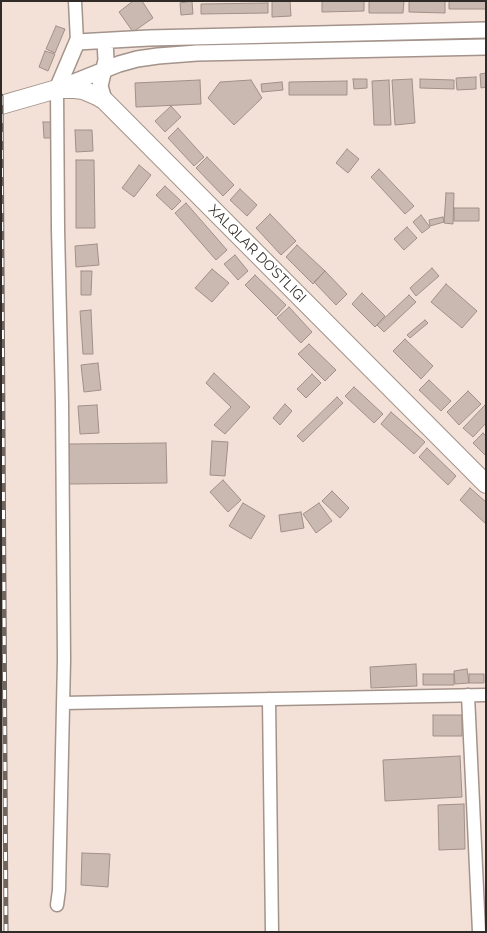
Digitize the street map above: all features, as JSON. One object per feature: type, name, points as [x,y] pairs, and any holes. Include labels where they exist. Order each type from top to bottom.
[{"type":"main road","points":[[1,105],[58,89],[91,91]]},
{"type":"main road","name":"XALQLAR DO’STLIGI","points":[[91,91],[486,484]]},
{"type":"street","points":[[75,1],[76,42],[91,91]]},
{"type":"street","points":[[76,42],[148,38],[486,30]]},
{"type":"street","points":[[91,91],[100,86],[106,60],[105,40]]},
{"type":"street","points":[[57,906],[59,890],[64,660],[58,89],[76,42]]},
{"type":"street","points":[[91,91],[104,71],[119,64],[158,56],[197,53],[486,47]]},
{"type":"street","points":[[468,694],[478,932]]},
{"type":"street","points":[[63,703],[486,695]]},
{"type":"street","points":[[269,699],[272,932]]},
{"type":"building","points":[[133,1],[142,1],[153,18],[133,32],[119,12]]},
{"type":"building","points":[[192,1],[193,14],[181,15],[180,3]]},
{"type":"building","points":[[272,1],[290,1],[291,16],[272,17]]},
{"type":"building","points":[[322,1],[364,1],[364,11],[322,12]]},
{"type":"building","points":[[369,1],[404,1],[403,13],[369,13]]},
{"type":"building","points":[[409,1],[445,1],[445,13],[409,12]]},
{"type":"building","points":[[449,1],[486,1],[486,9],[449,9]]},
{"type":"building","points":[[268,3],[268,13],[201,14],[201,4]]},
{"type":"building","points":[[56,26],[65,29],[55,53],[46,49]]},
{"type":"building","points":[[45,51],[55,54],[48,71],[39,67]]},
{"type":"building","points":[[486,73],[486,87],[481,88],[480,74]]},
{"type":"building","points":[[476,77],[476,89],[457,90],[456,78]]},
{"type":"building","points":[[353,79],[367,79],[367,88],[354,89]]},
{"type":"building","points":[[412,79],[415,123],[395,125],[392,80]]},
{"type":"building","points":[[420,79],[454,80],[454,89],[420,88]]},
{"type":"building","points":[[200,80],[201,104],[136,107],[135,83]]},
{"type":"building","points":[[251,80],[262,98],[234,125],[208,98],[220,82]]},
{"type":"building","points":[[389,80],[391,125],[374,125],[372,81]]},
{"type":"building","points":[[347,81],[347,95],[289,95],[289,82]]},
{"type":"building","points":[[282,82],[283,90],[262,92],[261,84]]},
{"type":"building","points":[[171,106],[181,117],[165,132],[155,121]]},
{"type":"building","points":[[43,122],[51,122],[51,138],[44,138]]},
{"type":"building","points":[[178,128],[204,157],[194,166],[168,138]]},
{"type":"building","points":[[75,130],[92,130],[93,151],[76,152]]},
{"type":"building","points":[[347,149],[359,159],[348,173],[336,163]]},
{"type":"building","points":[[207,157],[234,185],[223,196],[196,168]]},
{"type":"building","points":[[76,160],[94,160],[95,228],[76,228]]},
{"type":"building","points":[[139,165],[151,175],[134,197],[122,188]]},
{"type":"building","points":[[379,169],[414,206],[405,214],[371,177]]},
{"type":"building","points":[[165,186],[181,201],[172,210],[156,195]]},
{"type":"building","points":[[240,189],[257,205],[247,216],[230,200]]},
{"type":"building","points":[[446,193],[454,193],[453,224],[444,223]]},
{"type":"building","points":[[186,203],[227,250],[216,260],[175,213]]},
{"type":"building","points":[[454,208],[479,208],[479,221],[454,221]]},
{"type":"building","points":[[270,214],[296,241],[281,255],[256,228]]},
{"type":"building","points":[[421,215],[430,227],[422,233],[413,222]]},
{"type":"building","points":[[443,217],[444,222],[430,226],[429,220]]},
{"type":"building","points":[[407,227],[417,238],[404,250],[394,239]]},
{"type":"building","points":[[97,244],[99,265],[76,267],[75,246]]},
{"type":"building","points":[[297,245],[325,271],[313,284],[286,257]]},
{"type":"building","points":[[235,255],[248,271],[238,280],[224,264]]},
{"type":"building","points":[[432,268],[439,276],[416,296],[410,288]]},
{"type":"building","points":[[212,269],[229,283],[212,302],[195,288]]},
{"type":"building","points":[[81,271],[92,271],[91,295],[81,295]]},
{"type":"building","points":[[325,271],[347,294],[336,305],[314,282]]},
{"type":"building","points":[[255,275],[286,305],[276,316],[245,285]]},
{"type":"building","points":[[446,284],[477,311],[462,328],[431,302]]},
{"type":"building","points":[[362,293],[385,316],[375,327],[352,304]]},
{"type":"building","points":[[409,295],[416,302],[384,332],[377,325]]},
{"type":"building","points":[[289,307],[312,332],[301,343],[277,318]]},
{"type":"building","points":[[91,310],[93,354],[83,354],[80,311]]},
{"type":"building","points":[[425,320],[428,323],[410,338],[407,335]]},
{"type":"building","points":[[405,339],[433,366],[421,379],[393,351]]},
{"type":"building","points":[[309,344],[336,370],[325,381],[298,354]]},
{"type":"building","points":[[98,363],[101,390],[84,392],[81,365]]},
{"type":"building","points":[[214,373],[250,407],[225,434],[214,425],[231,407],[206,383]]},
{"type":"building","points":[[312,374],[321,383],[306,398],[297,389]]},
{"type":"building","points":[[429,380],[451,401],[441,411],[419,390]]},
{"type":"building","points":[[354,387],[383,414],[374,423],[345,396]]},
{"type":"building","points":[[468,391],[481,404],[459,425],[447,412]]},
{"type":"building","points":[[337,397],[343,403],[303,442],[297,436]]},
{"type":"building","points":[[285,404],[292,411],[280,425],[273,418]]},
{"type":"building","points":[[97,405],[99,433],[80,434],[78,406]]},
{"type":"building","points":[[485,405],[486,423],[473,437],[463,428]]},
{"type":"building","points":[[391,412],[425,442],[414,454],[381,424]]},
{"type":"building","points":[[483,433],[486,436],[486,456],[473,443]]},
{"type":"building","points":[[212,441],[228,442],[225,476],[210,475]]},
{"type":"building","points":[[166,443],[167,483],[69,484],[69,444]]},
{"type":"building","points":[[427,448],[456,476],[448,485],[419,457]]},
{"type":"building","points":[[223,480],[241,500],[228,512],[210,492]]},
{"type":"building","points":[[470,488],[486,502],[486,524],[460,500]]},
{"type":"building","points":[[332,491],[349,508],[340,518],[322,501]]},
{"type":"building","points":[[243,503],[265,516],[251,539],[229,526]]},
{"type":"building","points":[[319,503],[332,521],[316,533],[303,514]]},
{"type":"building","points":[[301,512],[304,528],[281,532],[279,515]]},
{"type":"building","points":[[416,664],[417,686],[371,688],[370,667]]},
{"type":"building","points":[[467,669],[469,683],[455,684],[454,671]]},
{"type":"building","points":[[423,674],[454,674],[454,685],[423,685]]},
{"type":"building","points":[[469,674],[484,674],[484,683],[469,683]]},
{"type":"building","points":[[433,715],[462,715],[462,736],[433,736]]},
{"type":"building","points":[[460,756],[462,797],[385,801],[383,760]]},
{"type":"building","points":[[464,804],[465,849],[439,850],[438,805]]},
{"type":"building","points":[[82,853],[110,854],[108,887],[81,885]]},
{"type":"railway","points":[[1,96],[6,932]]}]
